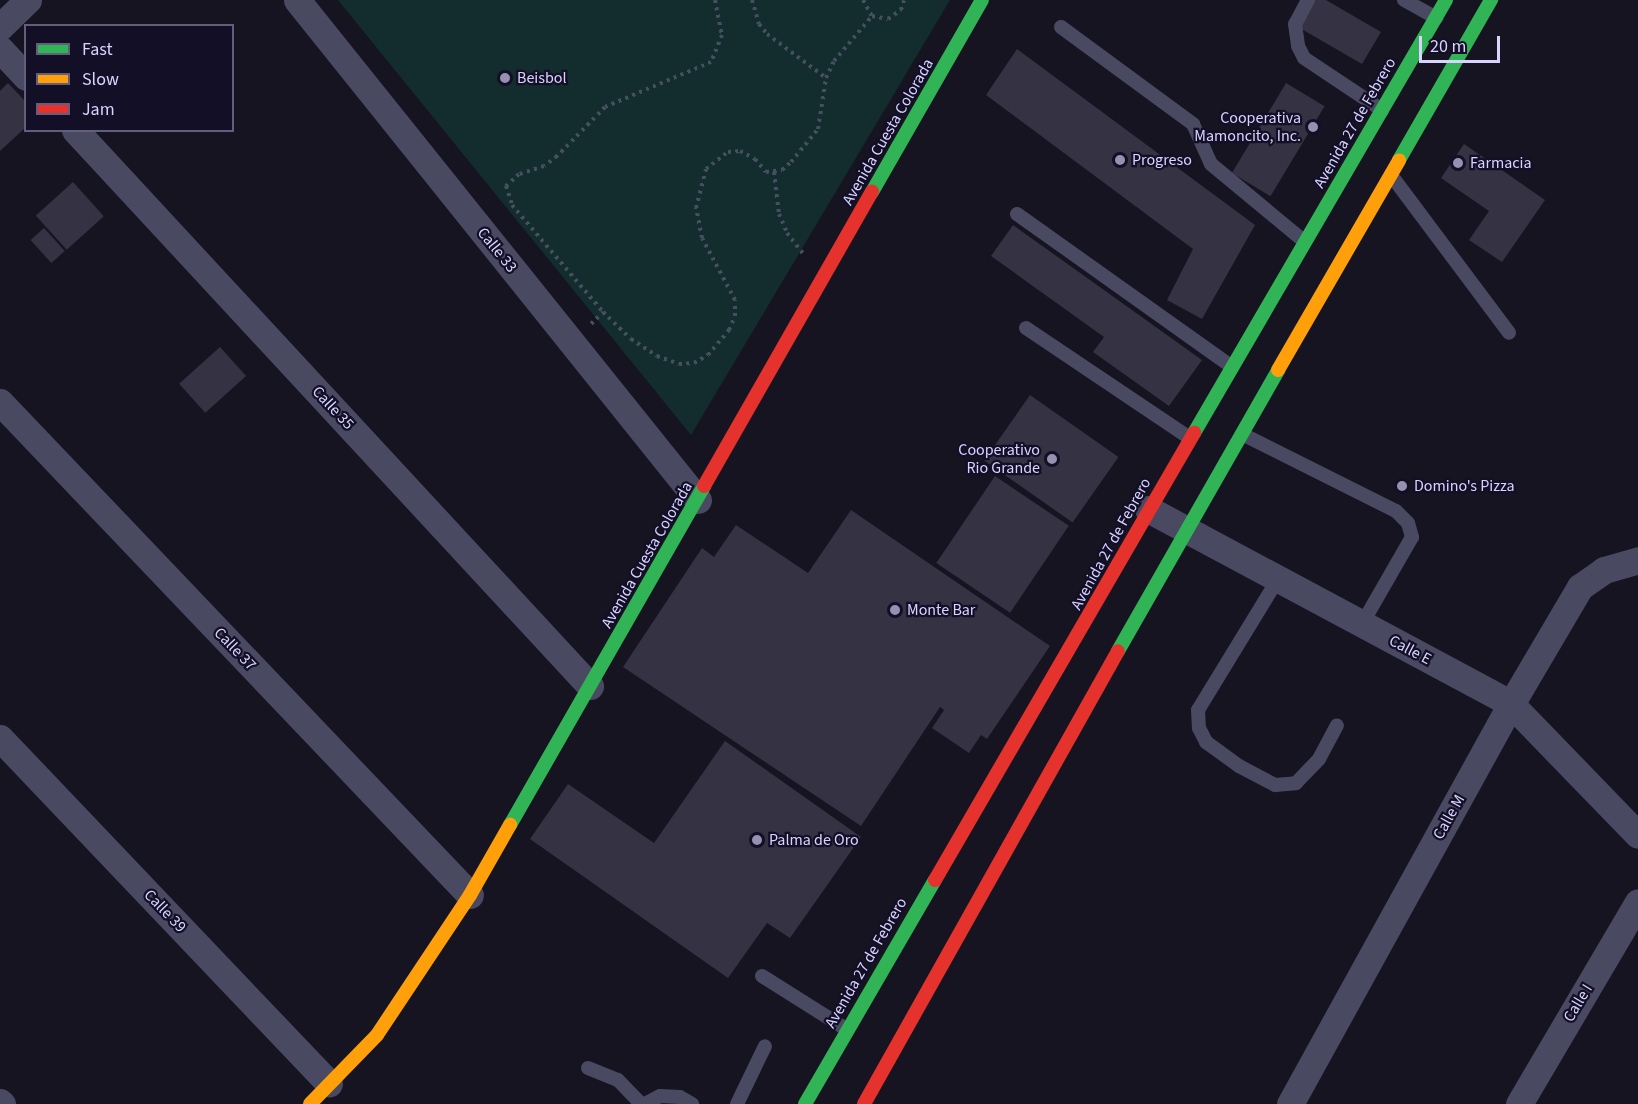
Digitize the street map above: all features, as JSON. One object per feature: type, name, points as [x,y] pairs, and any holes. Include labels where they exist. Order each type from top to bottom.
[{"type":"main road","name":"Avenida Cuesta Colorada","points":[[310,1104],[377,1035],[470,895],[982,0]]},
{"type":"main road","name":"Avenida 27 de Febrero","points":[[805,1104],[846,1029],[1123,558],[1148,509],[1446,0]]},
{"type":"main road","points":[[864,1104],[1186,530],[1491,0]]},
{"type":"street","points":[[0,27],[28,0]]},
{"type":"street","name":"Calle 33","points":[[297,0],[698,500]]},
{"type":"street","points":[[0,50],[24,75]]},
{"type":"street","name":"Calle 35","points":[[77,132],[590,686]]},
{"type":"street","name":"Calle 37","points":[[0,402],[470,895]]},
{"type":"street","name":"Calle E","points":[[1148,509],[1511,704],[1638,835]]},
{"type":"street","name":"Calle M","points":[[1290,1104],[1511,704],[1580,588],[1604,570],[1637,560]]},
{"type":"street","name":"Calle 39","points":[[0,738],[329,1084]]},
{"type":"street","name":"Calle I","points":[[1519,1104],[1638,902]]},
{"type":"lane","points":[[1308,0],[1295,24],[1298,46],[1305,58],[1382,110]]},
{"type":"lane","points":[[1404,0],[1436,18]]},
{"type":"lane","points":[[1061,27],[1193,124],[1212,164],[1305,242]]},
{"type":"lane","points":[[1391,175],[1509,333]]},
{"type":"lane","points":[[1017,214],[1232,367]]},
{"type":"lane","points":[[1026,328],[1190,438]]},
{"type":"lane","points":[[1242,434],[1396,511],[1408,523],[1412,537],[1362,624]]},
{"type":"lane","points":[[1278,579],[1198,710],[1199,728],[1206,742],[1239,766],[1275,785],[1296,783],[1319,759],[1336,725]]},
{"type":"lane","points":[[762,976],[846,1029]]},
{"type":"lane","points":[[737,1104],[765,1046]]},
{"type":"lane","points":[[588,1068],[618,1080],[640,1104]]},
{"type":"lane","points":[[645,1104],[660,1096],[680,1097],[692,1104]]},
{"type":"path","points":[[715,0],[722,35],[711,62],[605,107],[557,156],[544,166],[511,178],[506,186],[507,194],[603,312],[631,339],[657,356],[679,364],[694,363],[720,344],[735,316],[732,292],[702,238],[696,208],[699,184],[706,169],[728,152],[747,153],[766,172],[774,172],[791,162],[819,129],[826,78],[842,47],[872,16]]},
{"type":"path","points":[[752,0],[759,24],[767,34],[826,78]]},
{"type":"path","points":[[863,0],[872,16],[879,19],[895,16],[904,0]]},
{"type":"path","points":[[774,172],[779,214],[787,233],[824,279]]},
{"type":"green space","points":[[338,0],[950,0],[691,435]]},
{"type":"building","points":[[1313,0],[1326,0],[1381,32],[1362,64],[1298,27]]},
{"type":"building","name":"Progreso","points":[[1017,49],[1255,225],[1202,319],[1167,300],[1193,249],[986,95]]},
{"type":"building","points":[[8,83],[24,100],[24,129],[0,151],[0,91]]},
{"type":"building","points":[[1286,83],[1325,106],[1270,196],[1232,173]]},
{"type":"building","points":[[1464,144],[1545,200],[1502,262],[1469,240],[1489,211],[1441,178]]},
{"type":"building","points":[[73,182],[104,216],[67,250],[36,215]]},
{"type":"building","points":[[1013,225],[1202,360],[1169,406],[1093,352],[1104,337],[991,256]]},
{"type":"building","points":[[44,228],[65,251],[51,263],[31,240]]},
{"type":"building","points":[[220,347],[246,376],[205,413],[179,384]]},
{"type":"building","name":"Cooperativo Rio Grande","points":[[1030,395],[1118,457],[1073,522],[984,461]]},
{"type":"building","points":[[995,476],[1069,526],[1010,613],[936,563]]},
{"type":"building","points":[[851,510],[1050,646],[987,739],[981,735],[969,753],[932,728],[944,710],[940,707],[861,826],[623,667],[702,548],[714,557],[736,525],[808,573]]},
{"type":"building","points":[[725,741],[861,837],[790,938],[767,923],[728,978],[530,839],[568,784],[654,843]]},
{"type":"traffic: fast","points":[[872,192],[982,0]]},
{"type":"traffic: fast","points":[[1194,433],[1446,0]]},
{"type":"traffic: fast","points":[[1399,160],[1491,0]]},
{"type":"traffic: fast","points":[[1118,651],[1278,370]]},
{"type":"traffic: fast","points":[[510,825],[704,486]]},
{"type":"traffic: fast","points":[[805,1104],[935,880]]},
{"type":"traffic: slow","points":[[1278,370],[1399,160]]},
{"type":"traffic: slow","points":[[310,1104],[377,1035],[470,895],[510,825]]},
{"type":"traffic: jam","points":[[704,486],[872,192]]},
{"type":"traffic: jam","points":[[935,880],[1194,433]]},
{"type":"traffic: jam","points":[[864,1104],[1118,651]]},
{"type":"place","name":"Beisbol","points":[[505,78]]},
{"type":"place","name":"Cooperativa Mamoncito, Inc.","points":[[1313,127]]},
{"type":"place","name":"Progreso","points":[[1120,160]]},
{"type":"place","name":"Farmacia","points":[[1458,163]]},
{"type":"place","name":"Cooperativo Rio Grande","points":[[1052,459]]},
{"type":"place","name":"Domino's Pizza","points":[[1402,486]]},
{"type":"place","name":"Monte Bar","points":[[895,610]]},
{"type":"place","name":"Palma de Oro","points":[[757,840]]}]
